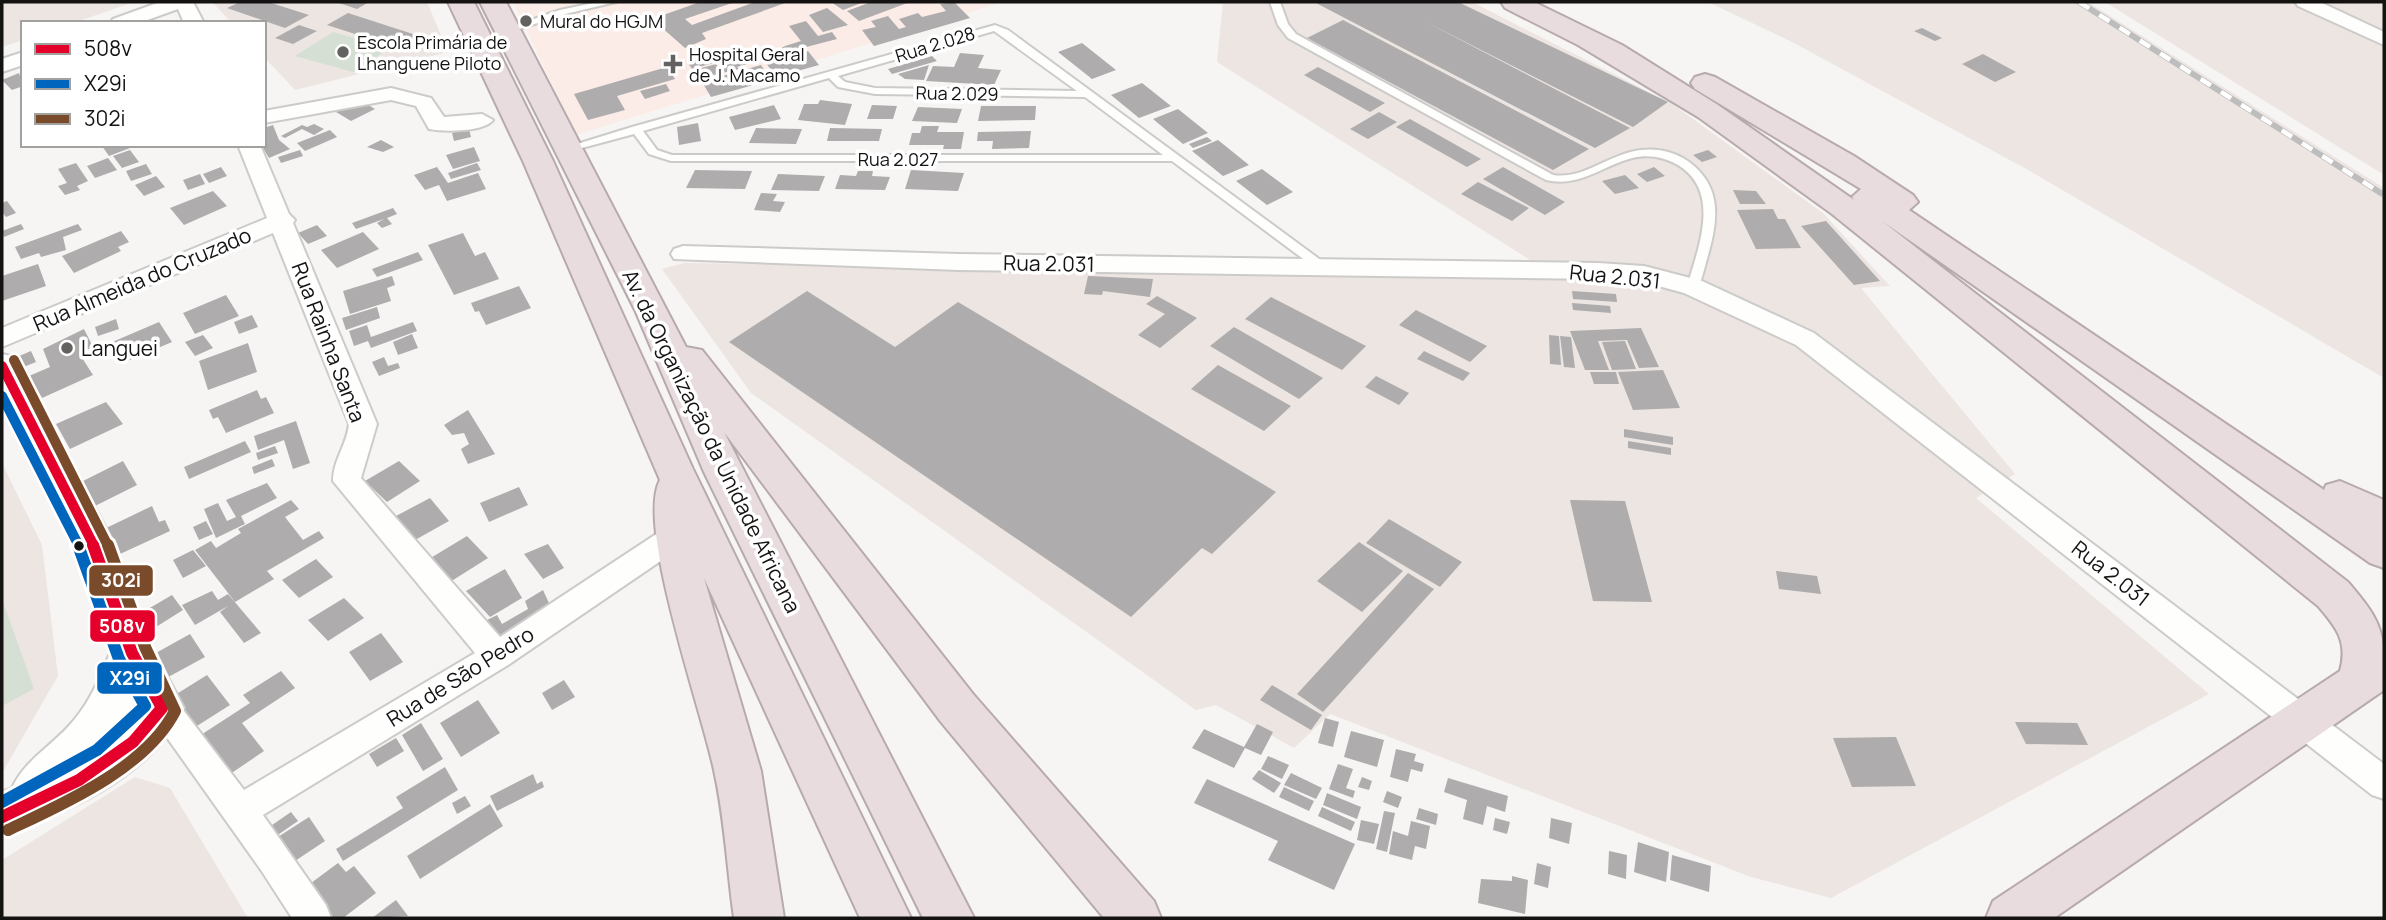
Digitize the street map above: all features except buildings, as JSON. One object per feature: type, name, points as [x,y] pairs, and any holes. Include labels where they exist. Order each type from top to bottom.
[{"type":"highway","name":"Av. da Organização da Unidade Africana","points":[[461,2],[538,161],[674,469],[886,918]]},
{"type":"highway","name":"Av. da Organização da Unidade Africana","points":[[493,2],[652,310],[723,472],[949,918]]},
{"type":"highway","points":[[1514,2],[1708,100],[1864,194],[2384,552]]},
{"type":"highway","points":[[1547,2],[1725,93],[1843,163],[2384,526]]},
{"type":"highway","points":[[1588,39],[1707,111],[1843,207],[2333,594],[2362,629],[2371,676],[2011,918]]},
{"type":"highway","points":[[652,310],[957,708],[1136,918]]},
{"type":"highway","points":[[674,469],[677,535],[684,580],[738,771],[759,918]]},
{"type":"highway","points":[[2340,496],[2384,518]]},
{"type":"main road","points":[[2,366],[90,538],[132,653],[162,708],[133,742],[79,780],[8,813]]},
{"type":"main road","points":[[8,813],[90,734],[114,698],[132,653]]},
{"type":"street","points":[[126,21],[178,2]]},
{"type":"street","points":[[184,2],[193,21]]},
{"type":"street","points":[[2305,2],[2384,39]]},
{"type":"street","points":[[2,66],[21,59]]},
{"type":"street","points":[[266,117],[391,94],[424,102],[437,124],[482,120]]},
{"type":"street","name":"Rua Rainha Santa","points":[[250,147],[283,220],[363,424],[363,438],[345,465],[347,481],[497,656]]},
{"type":"street","name":"Rua Almeida do Cruzado","points":[[2,338],[283,220]]},
{"type":"street","name":"Rua 2.031","points":[[683,254],[959,262],[1598,271],[1644,275],[1693,287],[1805,339],[2384,784]]},
{"type":"street","name":"Rua de São Pedro","points":[[239,811],[497,656],[677,535]]},
{"type":"street","points":[[162,708],[239,811],[313,918]]},
{"type":"lane","points":[[563,12],[574,2]]},
{"type":"lane","points":[[507,30],[563,12],[611,2]]},
{"type":"lane","points":[[1275,2],[1283,25],[1292,36],[1550,178],[1571,179],[1622,157],[1641,153],[1665,155],[1690,166],[1702,181],[1711,210],[1711,221],[1693,287]]},
{"type":"lane","name":"Rua 2.028","points":[[567,149],[995,28],[1322,267]]},
{"type":"lane","name":"Rua 2.029","points":[[831,75],[842,85],[875,91],[1087,94]]},
{"type":"lane","name":"Rua 2.027","points":[[636,129],[653,152],[671,158],[1173,158]]},
{"type":"shaded area","points":[[2,2],[134,2],[79,21],[21,21],[21,41],[2,47]]},
{"type":"shaded area","points":[[212,2],[427,2],[448,52],[295,90],[266,59],[266,21],[230,21]]},
{"type":"shaded area","name":"Hospital Geral de J. Macamo","points":[[513,2],[1003,2],[576,135]]},
{"type":"shaded area","points":[[1223,2],[1472,2],[1671,103],[1823,213],[1890,286],[1861,288],[2015,474],[1976,498],[2209,694],[1831,898],[1751,877],[1330,714],[1294,748],[1216,705],[1196,710],[751,393],[662,269],[684,263],[1328,271],[1557,277],[1217,62]]},
{"type":"shaded area","points":[[1708,2],[2088,2],[2384,188],[2384,378],[2030,171],[1792,42]]},
{"type":"shaded area","points":[[2105,2],[2384,2],[2384,175]]},
{"type":"shaded area","name":"Escola Primária de Lhanguene Piloto","points":[[333,32],[390,48],[353,72],[295,56]]},
{"type":"shaded area","points":[[2,463],[42,545],[58,676],[2,773]]},
{"type":"shaded area","points":[[2,599],[34,689],[2,706]]},
{"type":"shaded area","points":[[135,777],[170,788],[248,918],[2,918],[2,860]]},
{"type":"railway","points":[[2079,2],[2384,195]]},
{"type":"transit line","name":"302i","points":[[8,830],[110,776],[145,747],[170,720],[176,708],[145,647],[103,532],[14,360]]},
{"type":"transit line","name":"508v","points":[[2,366],[91,538],[132,653],[162,708],[133,742],[79,780],[2,817]]},
{"type":"transit line","name":"X29i","points":[[2,396],[78,544],[119,659],[145,706],[97,750],[2,802]]},
{"type":"place","name":"Mural do HGJM","points":[[526,21]]},
{"type":"place","name":"Escola Primária de Lhanguene Piloto","points":[[343,52]]},
{"type":"place","name":"Hospital Geral de J. Macamo","points":[[673,64]]},
{"type":"place","name":"Languei","points":[[67,348]]}]
